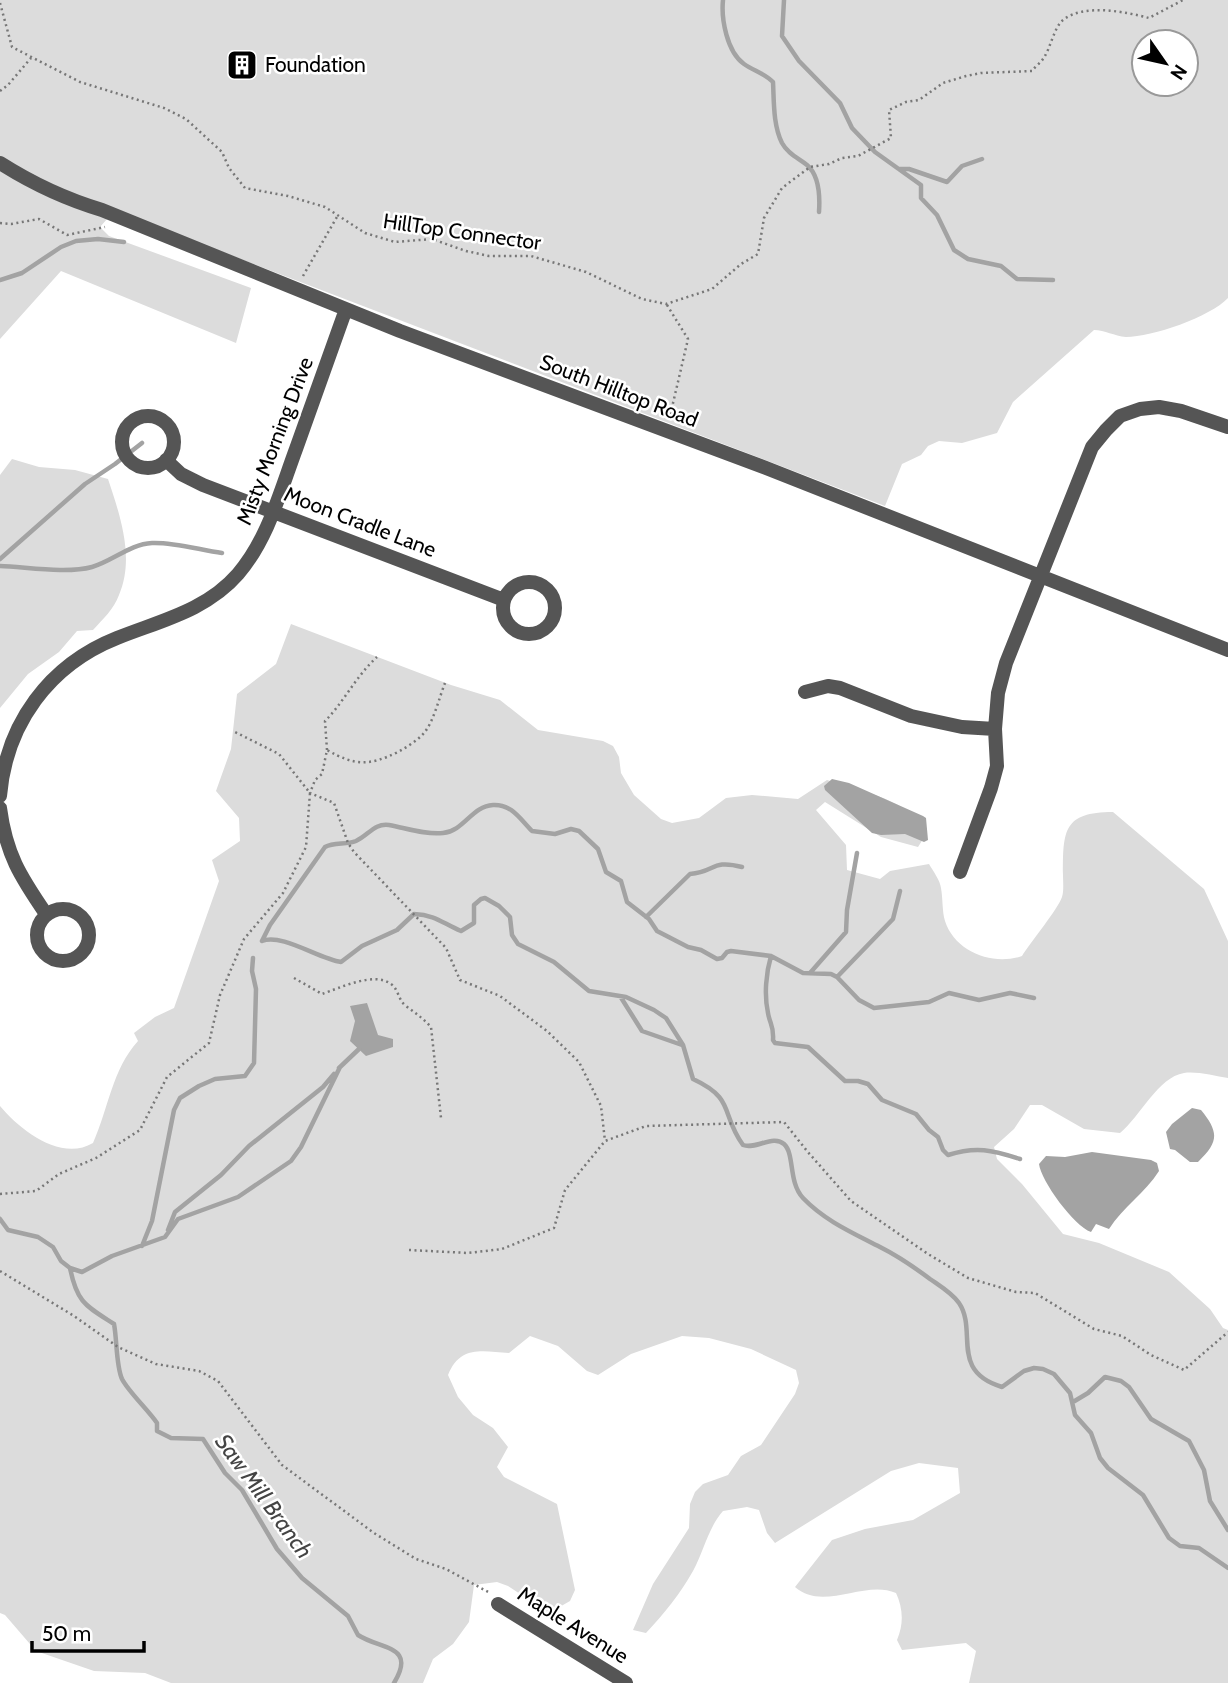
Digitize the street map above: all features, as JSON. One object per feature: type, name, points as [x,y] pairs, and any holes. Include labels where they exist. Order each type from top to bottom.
[{"type":"street","name":"South Hilltop Road","points":[[0,163],[26,180],[66,199],[102,210],[346,309],[1228,650]]},
{"type":"street","name":"Misty Morning Drive","points":[[0,796],[2,769],[12,738],[28,709],[56,676],[114,639],[191,610],[217,593],[237,575],[256,548],[273,512],[346,309]]},
{"type":"street","points":[[960,872],[997,766],[995,729],[998,693],[1006,663],[1092,447],[1120,416],[1140,409],[1158,407],[1181,411],[1228,427]]},
{"type":"street","name":"Moon Cradle Lane","points":[[166,460],[181,474],[203,485],[504,600]]},
{"type":"street","points":[[805,691],[828,686],[840,688],[911,716],[962,727],[995,729]]},
{"type":"street","points":[[0,808],[4,837],[20,876],[46,914]]},
{"type":"street","name":"Maple Avenue","points":[[495,1599],[626,1683]]},
{"type":"path","points":[[671,433],[669,420],[688,339],[666,304],[712,289],[741,264],[758,254],[764,218],[782,188],[797,175],[810,167],[858,156],[891,138],[890,110],[906,102],[919,100],[943,83],[981,72],[1032,71],[1043,59],[1062,20],[1103,10],[1128,12],[1149,18],[1183,0]]},
{"type":"path","name":"HillTop Connector","points":[[0,3],[12,47],[79,82],[164,108],[186,119],[222,152],[229,168],[245,188],[325,207],[365,233],[395,242],[432,239],[489,256],[531,256],[586,272],[642,299],[666,304]]},
{"type":"path","points":[[0,91],[31,58]]},
{"type":"path","points":[[297,289],[338,215]]},
{"type":"path","points":[[0,223],[39,219],[67,235],[104,227]]},
{"type":"path","points":[[0,1194],[36,1191],[59,1174],[96,1158],[141,1130],[167,1077],[209,1043],[220,995],[244,939],[283,893],[306,847],[310,793],[322,774],[327,750],[325,722],[338,708],[365,668],[377,657]]},
{"type":"path","points":[[327,750],[355,763],[364,764],[380,761],[411,744],[426,731],[445,683]]},
{"type":"path","points":[[233,732],[279,754],[310,793],[334,803],[348,843],[354,852],[446,948],[460,980],[500,996],[547,1031],[579,1062],[601,1106],[605,1141]]},
{"type":"path","points":[[294,978],[322,994],[374,978],[389,982],[398,991],[404,1005],[431,1027],[441,1118]]},
{"type":"path","points":[[409,1250],[468,1253],[502,1249],[554,1228],[565,1190],[605,1141],[646,1126],[785,1122],[807,1152],[851,1201],[968,1278],[1016,1292],[1035,1293],[1094,1329],[1122,1336],[1151,1355],[1184,1370],[1228,1332]]},
{"type":"path","points":[[0,1271],[74,1316],[118,1348],[156,1364],[199,1371],[218,1381],[258,1430],[282,1465],[374,1533],[416,1559],[446,1569],[495,1599]]},
{"type":"shaded area","points":[[0,0],[1228,0],[1228,298],[1195,319],[1150,334],[1126,337],[1094,330],[1013,402],[997,433],[962,443],[939,441],[928,446],[921,455],[902,464],[885,506],[118,212],[100,227],[109,236],[251,288],[236,343],[61,271],[0,339]]},
{"type":"shaded area","points":[[12,459],[39,467],[75,470],[108,479],[124,537],[126,566],[119,595],[104,618],[93,630],[77,631],[59,652],[28,674],[0,708],[0,475]]},
{"type":"shaded area","points":[[291,624],[451,685],[500,700],[538,730],[603,741],[613,746],[619,757],[621,773],[634,795],[661,819],[672,823],[699,818],[726,798],[752,795],[798,799],[827,780],[891,801],[926,824],[925,836],[918,847],[881,837],[825,802],[816,810],[846,845],[847,870],[880,879],[890,871],[929,864],[940,885],[944,917],[950,932],[957,941],[976,954],[999,959],[1022,956],[1063,895],[1066,836],[1075,820],[1084,816],[1113,812],[1204,889],[1228,941],[1228,1078],[1194,1073],[1175,1076],[1158,1090],[1120,1133],[1084,1129],[1042,1105],[1030,1105],[1014,1129],[994,1147],[997,1159],[1022,1184],[1063,1234],[1099,1243],[1169,1272],[1210,1309],[1223,1328],[1228,1330],[1228,1683],[969,1683],[976,1651],[966,1643],[902,1650],[897,1640],[902,1616],[896,1593],[871,1590],[818,1597],[795,1587],[832,1540],[865,1529],[913,1520],[960,1493],[958,1468],[919,1463],[891,1471],[775,1543],[767,1533],[759,1510],[747,1507],[723,1511],[693,1571],[671,1604],[646,1633],[633,1630],[653,1584],[689,1528],[690,1504],[695,1492],[703,1484],[728,1475],[741,1456],[761,1445],[795,1394],[799,1383],[796,1370],[751,1349],[709,1338],[682,1336],[631,1354],[598,1375],[587,1371],[558,1346],[530,1336],[509,1353],[473,1352],[465,1354],[453,1365],[448,1375],[458,1397],[473,1415],[493,1428],[508,1447],[497,1467],[504,1477],[557,1504],[575,1590],[570,1601],[549,1613],[508,1586],[497,1582],[474,1585],[469,1622],[453,1644],[433,1659],[423,1683],[171,1683],[145,1673],[94,1671],[36,1651],[5,1615],[0,1613],[0,1106],[18,1125],[42,1141],[68,1149],[93,1143],[122,1064],[138,1041],[134,1033],[155,1017],[174,1008],[219,881],[212,860],[240,841],[239,818],[216,791],[231,749],[237,694],[276,664]]},
{"type":"shaded area","points":[[832,779],[849,783],[923,816],[926,818],[928,840],[924,842],[905,834],[872,833],[825,790],[824,786]]},
{"type":"shaded area","points":[[367,1003],[378,1035],[393,1039],[393,1047],[366,1056],[350,1041],[355,1021],[350,1006]]},
{"type":"shaded area","points":[[1192,1108],[1201,1110],[1211,1125],[1214,1137],[1210,1149],[1198,1162],[1190,1162],[1170,1149],[1166,1132]]},
{"type":"shaded area","points":[[1092,1152],[1151,1160],[1157,1163],[1159,1171],[1109,1229],[1096,1224],[1091,1232],[1076,1221],[1059,1202],[1039,1164],[1046,1156],[1065,1157]]},
{"type":"waterway","points":[[723,0],[724,25],[733,52],[744,64],[773,82],[774,113],[779,136],[787,150],[807,165],[814,175],[819,193],[819,212]]},
{"type":"waterway","points":[[784,0],[782,36],[799,61],[840,103],[852,128],[875,152],[921,185],[921,198],[937,215],[954,250],[968,259],[1001,266],[1017,279],[1053,280]]},
{"type":"waterway","points":[[899,169],[909,169],[947,182],[962,166],[982,159]]},
{"type":"waterway","points":[[0,280],[22,273],[61,247],[76,241],[98,239],[124,242]]},
{"type":"waterway","points":[[0,559],[85,484],[142,443]]},
{"type":"waterway","points":[[0,566],[82,569],[100,564],[136,546],[152,543],[222,553]]},
{"type":"waterway","points":[[262,941],[270,925],[325,847],[356,841],[384,825],[443,833],[457,828],[486,806],[500,805],[515,813],[532,831],[555,834],[571,829],[579,831],[598,849],[606,872],[621,881],[627,902],[649,919],[657,931],[717,959],[731,951],[771,956],[803,973],[831,974],[859,1000],[874,1008],[929,1002],[949,993],[979,1000],[1010,993],[1034,998]]},
{"type":"waterway","points":[[810,973],[846,932],[857,853]]},
{"type":"waterway","points":[[646,917],[690,874],[724,864],[742,867]]},
{"type":"waterway","points":[[837,977],[893,919],[900,891]]},
{"type":"waterway","points":[[262,941],[280,940],[341,962],[362,946],[397,930],[414,914],[434,918],[461,931],[474,923],[474,905],[481,899],[485,898],[499,906],[510,917],[512,935],[518,944],[554,962],[589,991],[626,997],[666,1018],[683,1045],[693,1079],[707,1086],[722,1100],[743,1145],[780,1141],[790,1154],[795,1184],[803,1198],[840,1226],[887,1250],[953,1296],[964,1314],[970,1361],[986,1380],[1002,1387],[1024,1371],[1034,1368],[1054,1374],[1070,1393],[1075,1415],[1091,1433],[1100,1458],[1108,1468],[1143,1495],[1169,1538],[1180,1546],[1199,1548],[1228,1568]]},
{"type":"waterway","points":[[771,956],[766,999],[775,1043],[808,1047],[845,1081],[868,1084],[882,1100],[916,1114],[938,1137],[948,1155],[984,1150],[1020,1159]]},
{"type":"waterway","points":[[142,1246],[152,1221],[174,1110],[180,1098],[215,1079],[245,1076],[254,1063],[256,989],[252,971],[253,958]]},
{"type":"waterway","points":[[620,996],[642,1031],[682,1045]]},
{"type":"waterway","points":[[339,1068],[359,1049]]},
{"type":"waterway","points":[[0,1219],[8,1230],[38,1237],[53,1247],[61,1261],[82,1272],[112,1256],[165,1237],[178,1219],[238,1197],[291,1161],[301,1147],[340,1067]]},
{"type":"waterway","points":[[168,1230],[175,1212],[221,1175],[249,1146],[323,1087],[334,1074]]},
{"type":"waterway","name":"Saw Mill Branch","points":[[70,1268],[76,1289],[84,1302],[114,1324],[122,1379],[157,1423],[157,1431],[171,1438],[203,1439],[225,1473],[242,1490],[277,1549],[302,1578],[348,1616],[358,1635],[399,1655],[400,1671],[394,1683]]},
{"type":"waterway","points":[[1073,1402],[1088,1393],[1105,1377],[1121,1381],[1129,1387],[1151,1419],[1189,1441],[1204,1470],[1210,1501],[1228,1530]]},
{"type":"place","name":"Foundation","points":[[242,65]]}]
